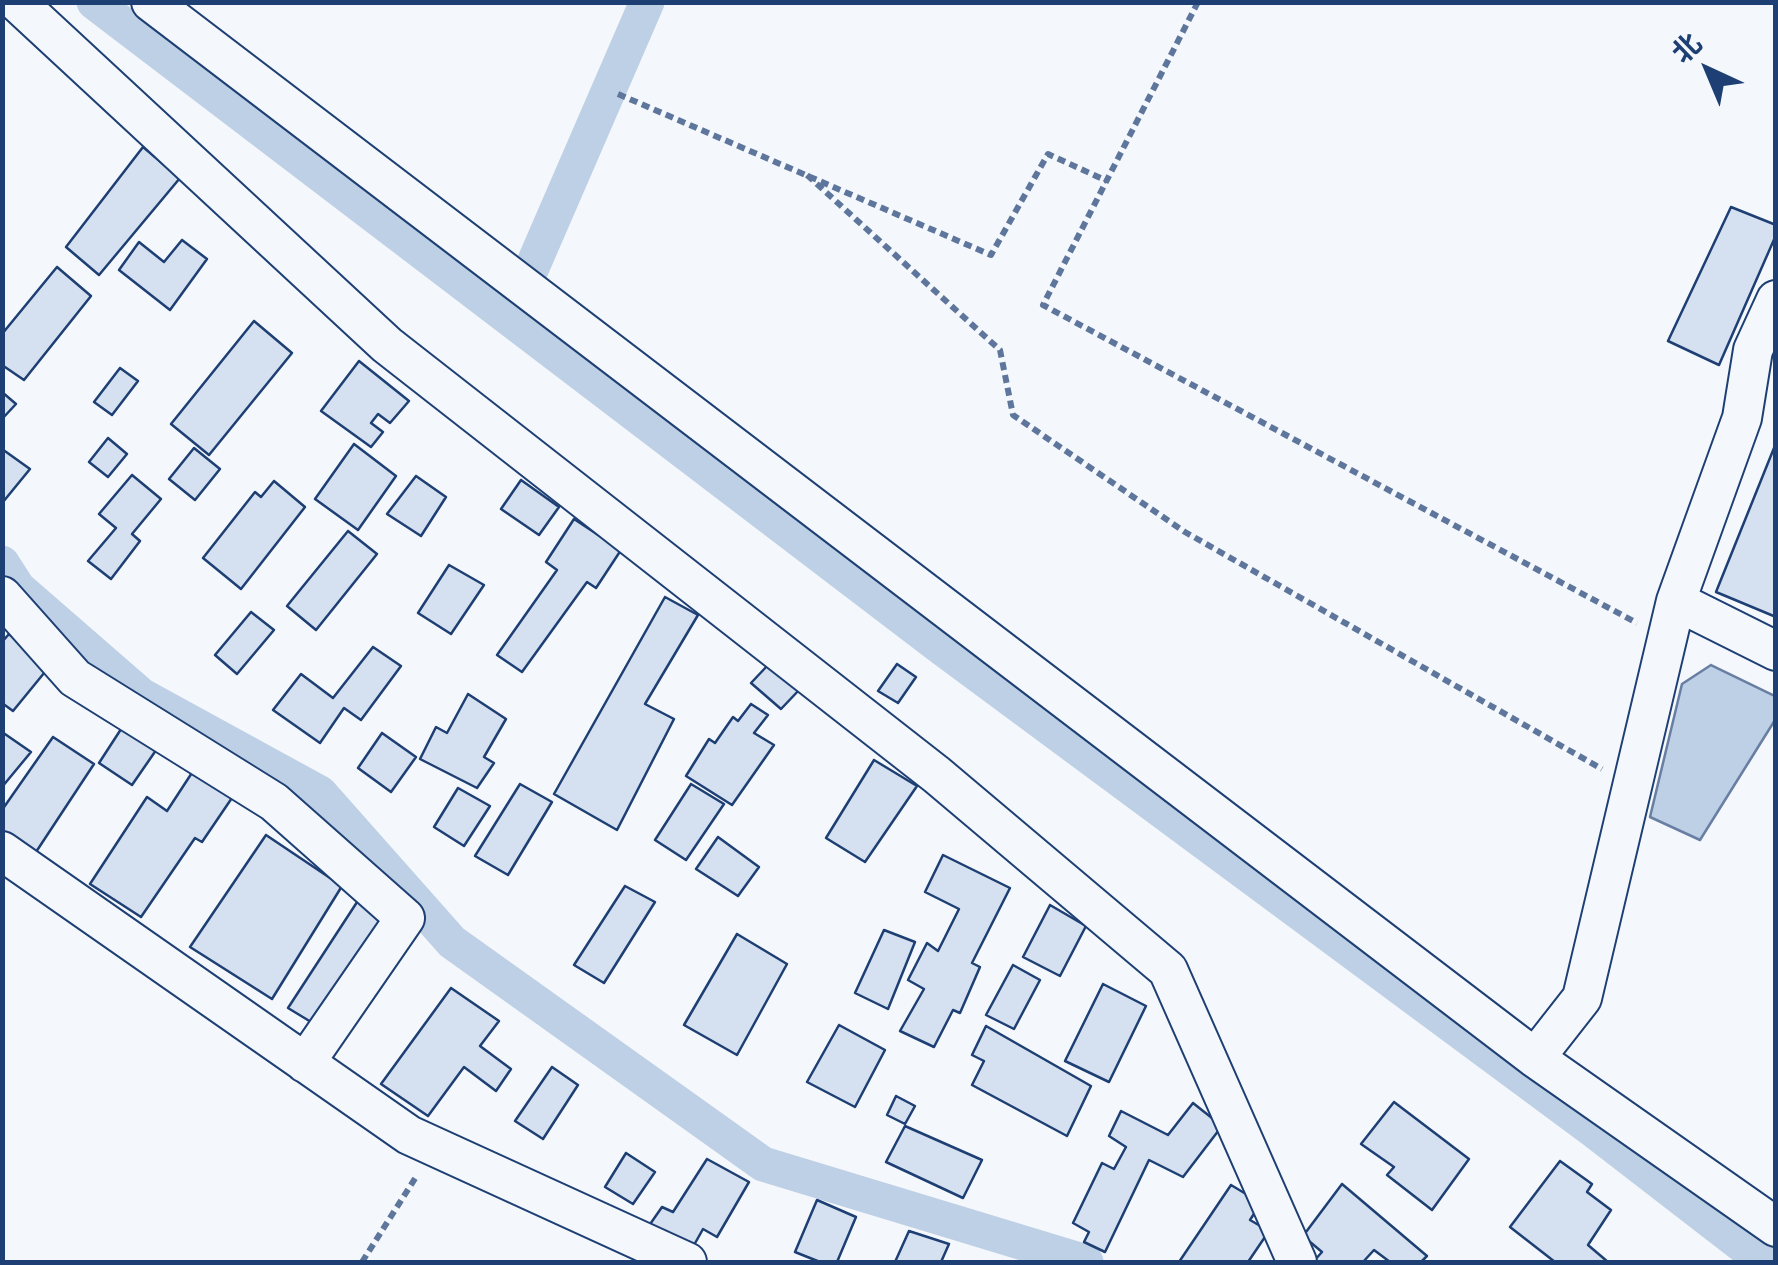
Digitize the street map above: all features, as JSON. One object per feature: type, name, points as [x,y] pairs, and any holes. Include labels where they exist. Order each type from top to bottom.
[{"type":"street","points":[[17,2],[387,345],[937,775],[1168,970],[1297,1262]]},
{"type":"street","points":[[151,2],[1535,1058],[1776,1227]]},
{"type":"street","points":[[1535,1058],[1582,998],[1676,601],[1764,355],[1776,300]]},
{"type":"street","points":[[2,596],[74,678],[274,802],[405,918],[305,1063]]},
{"type":"street","points":[[1676,601],[1776,651]]},
{"type":"street","points":[[2,851],[409,1135],[687,1262]]},
{"type":"path","points":[[1198,2],[1043,306],[1668,639]]},
{"type":"path","points":[[618,94],[992,255],[1048,154],[1107,181]]},
{"type":"path","points":[[807,175],[1000,350],[1013,414],[1185,532],[1632,787]]},
{"type":"path","points":[[362,1262],[436,1147]]},
{"type":"water","points":[[1711,665],[1775,696],[1775,720],[1700,840],[1650,817],[1682,684]]},
{"type":"building","points":[[143,147],[180,178],[99,275],[66,247]]},
{"type":"building","points":[[1731,207],[1776,225],[1776,235],[1719,365],[1668,341]]},
{"type":"building","points":[[182,240],[207,259],[170,310],[119,270],[139,242],[164,262]]},
{"type":"building","points":[[57,267],[91,296],[24,380],[2,365],[2,334]]},
{"type":"building","points":[[254,321],[292,353],[209,455],[171,424]]},
{"type":"building","points":[[359,361],[409,401],[390,423],[378,414],[371,423],[383,432],[371,447],[321,411]]},
{"type":"building","points":[[120,368],[138,381],[112,415],[94,402]]},
{"type":"building","points":[[2,392],[16,404],[2,419]]},
{"type":"building","points":[[108,438],[127,454],[108,477],[89,462]]},
{"type":"building","points":[[1776,443],[1776,617],[1716,592]]},
{"type":"building","points":[[354,444],[396,476],[358,530],[315,499]]},
{"type":"building","points":[[194,448],[220,469],[195,500],[169,479]]},
{"type":"building","points":[[2,449],[30,469],[3,502],[2,502]]},
{"type":"building","points":[[132,475],[161,499],[132,534],[140,541],[111,579],[88,561],[116,528],[99,514]]},
{"type":"building","points":[[416,476],[446,497],[421,536],[387,514]]},
{"type":"building","points":[[521,480],[559,507],[539,535],[501,509]]},
{"type":"building","points":[[274,481],[305,507],[241,589],[203,558],[255,492],[261,497]]},
{"type":"building","points":[[574,519],[621,550],[596,588],[587,582],[522,672],[497,655],[557,570],[546,562]]},
{"type":"building","points":[[348,531],[377,554],[316,630],[287,606]]},
{"type":"building","points":[[449,565],[484,585],[451,634],[418,613]]},
{"type":"building","points":[[665,597],[698,615],[645,704],[674,719],[617,830],[554,794]]},
{"type":"building","points":[[251,612],[274,630],[237,674],[215,655]]},
{"type":"building","points":[[9,634],[49,667],[13,711],[2,703],[2,642]]},
{"type":"building","points":[[373,647],[401,666],[361,720],[344,708],[320,743],[273,710],[301,674],[333,698]]},
{"type":"building","points":[[897,664],[916,677],[898,703],[878,691]]},
{"type":"building","points":[[768,665],[800,689],[781,709],[751,683]]},
{"type":"building","points":[[468,694],[506,719],[484,757],[494,763],[477,788],[420,759],[436,727],[447,733]]},
{"type":"building","points":[[751,704],[768,715],[754,733],[774,745],[732,805],[686,776],[709,739],[715,743],[733,717],[738,721]]},
{"type":"building","points":[[125,723],[161,743],[132,785],[99,763]]},
{"type":"building","points":[[2,732],[31,752],[2,787]]},
{"type":"building","points":[[382,733],[416,757],[391,792],[358,768]]},
{"type":"building","points":[[53,737],[94,764],[36,852],[2,830],[2,810]]},
{"type":"building","points":[[874,760],[917,786],[865,862],[826,838]]},
{"type":"building","points":[[199,762],[238,789],[202,842],[195,838],[141,917],[90,884],[147,797],[167,811]]},
{"type":"building","points":[[520,784],[552,802],[508,875],[475,856]]},
{"type":"building","points":[[691,784],[724,804],[686,860],[655,840]]},
{"type":"building","points":[[458,788],[490,806],[464,846],[434,827]]},
{"type":"building","points":[[266,835],[342,886],[272,999],[190,947]]},
{"type":"building","points":[[718,837],[759,867],[738,896],[696,869]]},
{"type":"building","points":[[943,855],[1010,888],[972,963],[980,967],[960,1013],[953,1010],[934,1047],[900,1031],[924,989],[908,980],[927,943],[938,951],[959,909],[925,892]]},
{"type":"building","points":[[625,886],[655,902],[604,983],[574,965]]},
{"type":"building","points":[[361,896],[391,915],[316,1025],[288,1008]]},
{"type":"building","points":[[1050,905],[1086,926],[1060,976],[1023,957]]},
{"type":"building","points":[[884,930],[915,942],[888,1009],[855,993]]},
{"type":"building","points":[[737,934],[787,964],[737,1055],[684,1025]]},
{"type":"building","points":[[1013,965],[1040,980],[1014,1029],[986,1015]]},
{"type":"building","points":[[1103,984],[1146,1006],[1109,1082],[1065,1061]]},
{"type":"building","points":[[451,988],[499,1021],[480,1046],[511,1069],[496,1091],[464,1067],[428,1116],[381,1084]]},
{"type":"building","points":[[839,1025],[885,1050],[855,1107],[807,1082]]},
{"type":"building","points":[[986,1026],[1091,1086],[1067,1136],[972,1085],[984,1061],[972,1055]]},
{"type":"building","points":[[552,1067],[578,1085],[543,1139],[515,1121]]},
{"type":"building","points":[[896,1096],[915,1106],[905,1124],[887,1115]]},
{"type":"building","points":[[1394,1102],[1469,1159],[1432,1210],[1387,1175],[1394,1167],[1361,1144]]},
{"type":"building","points":[[1193,1103],[1222,1126],[1183,1177],[1149,1160],[1105,1252],[1084,1242],[1089,1232],[1073,1223],[1102,1163],[1114,1169],[1126,1147],[1109,1136],[1121,1111],[1168,1135]]},
{"type":"building","points":[[905,1126],[982,1160],[963,1198],[886,1162]]},
{"type":"building","points":[[626,1153],[655,1172],[633,1204],[605,1187]]},
{"type":"building","points":[[707,1159],[749,1182],[717,1237],[703,1229],[689,1254],[646,1230],[662,1207],[673,1212]]},
{"type":"building","points":[[1560,1161],[1592,1184],[1587,1192],[1611,1210],[1588,1245],[1608,1262],[1555,1262],[1510,1227]]},
{"type":"building","points":[[1342,1184],[1427,1256],[1421,1262],[1390,1262],[1374,1250],[1363,1262],[1313,1262],[1322,1252],[1303,1236]]},
{"type":"building","points":[[1231,1185],[1261,1203],[1250,1220],[1269,1231],[1248,1262],[1179,1262]]},
{"type":"building","points":[[817,1200],[856,1217],[837,1262],[820,1262],[795,1252]]},
{"type":"building","points":[[909,1231],[949,1244],[941,1262],[895,1262]]},
{"type":"waterway","points":[[94,2],[942,648],[1593,1130],[1764,1262]]},
{"type":"waterway","points":[[514,309],[647,2]]},
{"type":"waterway","points":[[2,563],[18,588],[141,695],[320,793],[452,942],[763,1164],[1086,1262]]}]
